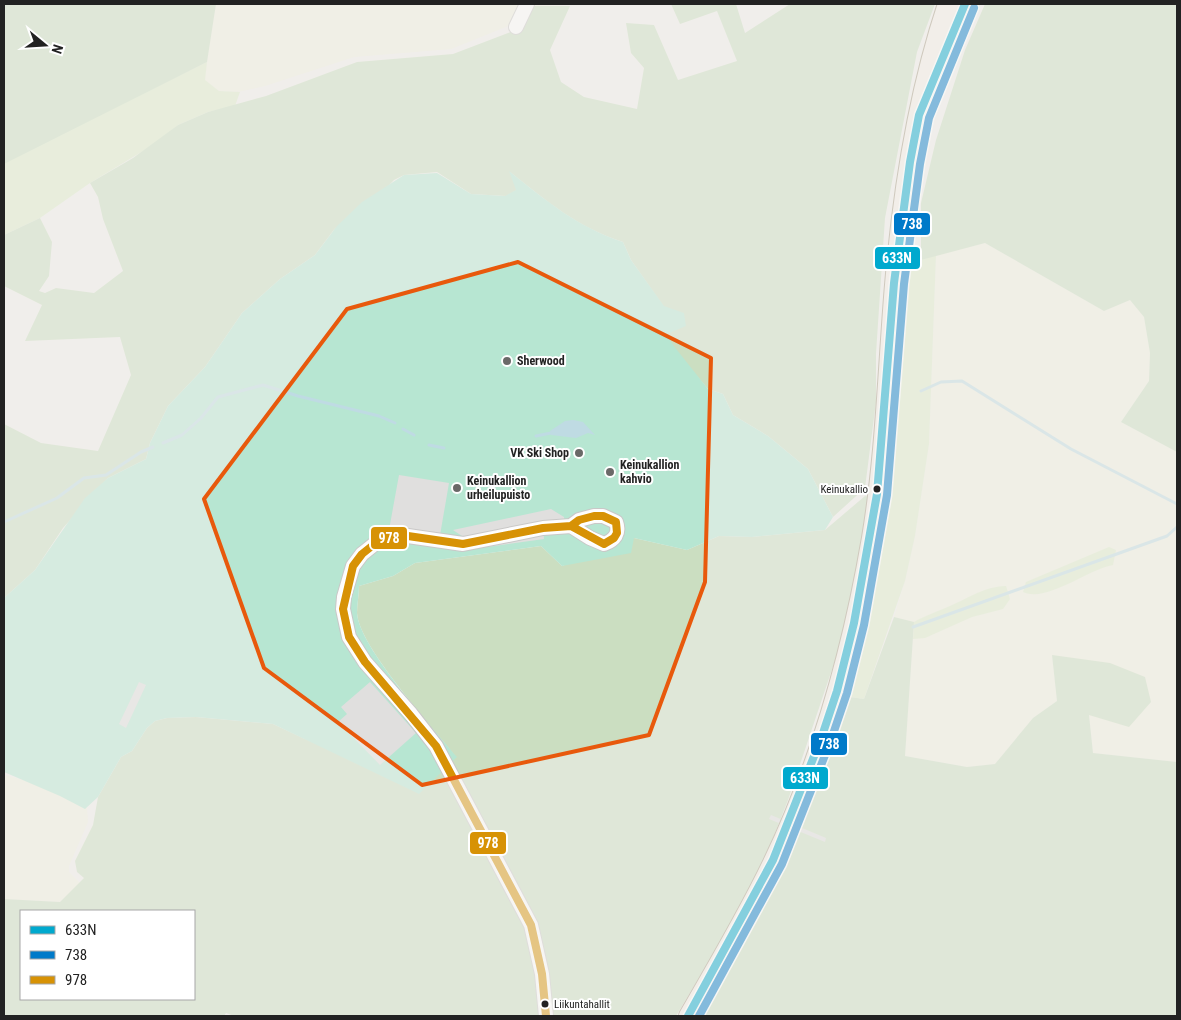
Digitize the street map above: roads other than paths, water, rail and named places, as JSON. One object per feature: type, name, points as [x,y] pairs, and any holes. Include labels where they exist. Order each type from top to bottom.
[{"type":"main road","points":[[688,1016],[774,860],[822,736],[850,644],[871,538],[877,494],[894,283],[908,172],[924,83],[947,4]]},
{"type":"main road","points":[[919,115],[965,4]]},
{"type":"street","points":[[516,27],[526,4]]},
{"type":"street","points":[[546,1016],[540,964],[531,925],[436,746],[412,714],[365,662],[349,637],[343,609],[347,581],[353,566],[370,546],[382,540],[401,536],[463,544],[543,528],[571,526]]},
{"type":"water","points":[[565,421],[583,422],[595,435],[588,433],[576,438],[551,435],[550,431]]},
{"type":"waterway","points":[[921,391],[941,382],[962,381],[1071,449],[1177,504]]},
{"type":"waterway","points":[[163,443],[182,435],[201,418],[218,397],[263,385],[298,396],[379,416],[395,423]]},
{"type":"waterway","points":[[403,429],[414,435]]},
{"type":"waterway","points":[[536,436],[551,433]]},
{"type":"waterway","points":[[429,445],[444,448]]},
{"type":"waterway","points":[[4,522],[57,498],[84,478],[106,475],[141,452],[153,447]]},
{"type":"waterway","points":[[913,627],[1167,536],[1177,527]]},
{"type":"place","name":"Sherwood","points":[[507,361]]},
{"type":"place","name":"VK Ski Shop","points":[[579,453]]},
{"type":"place","name":"Keinukallion kahvio","points":[[610,472]]},
{"type":"place","name":"Keinukallion urheilupuisto","points":[[457,488]]},
{"type":"place","name":"Keinukallio","points":[[877,489]]},
{"type":"place","name":"Liikuntahallit","points":[[545,1004]]}]
